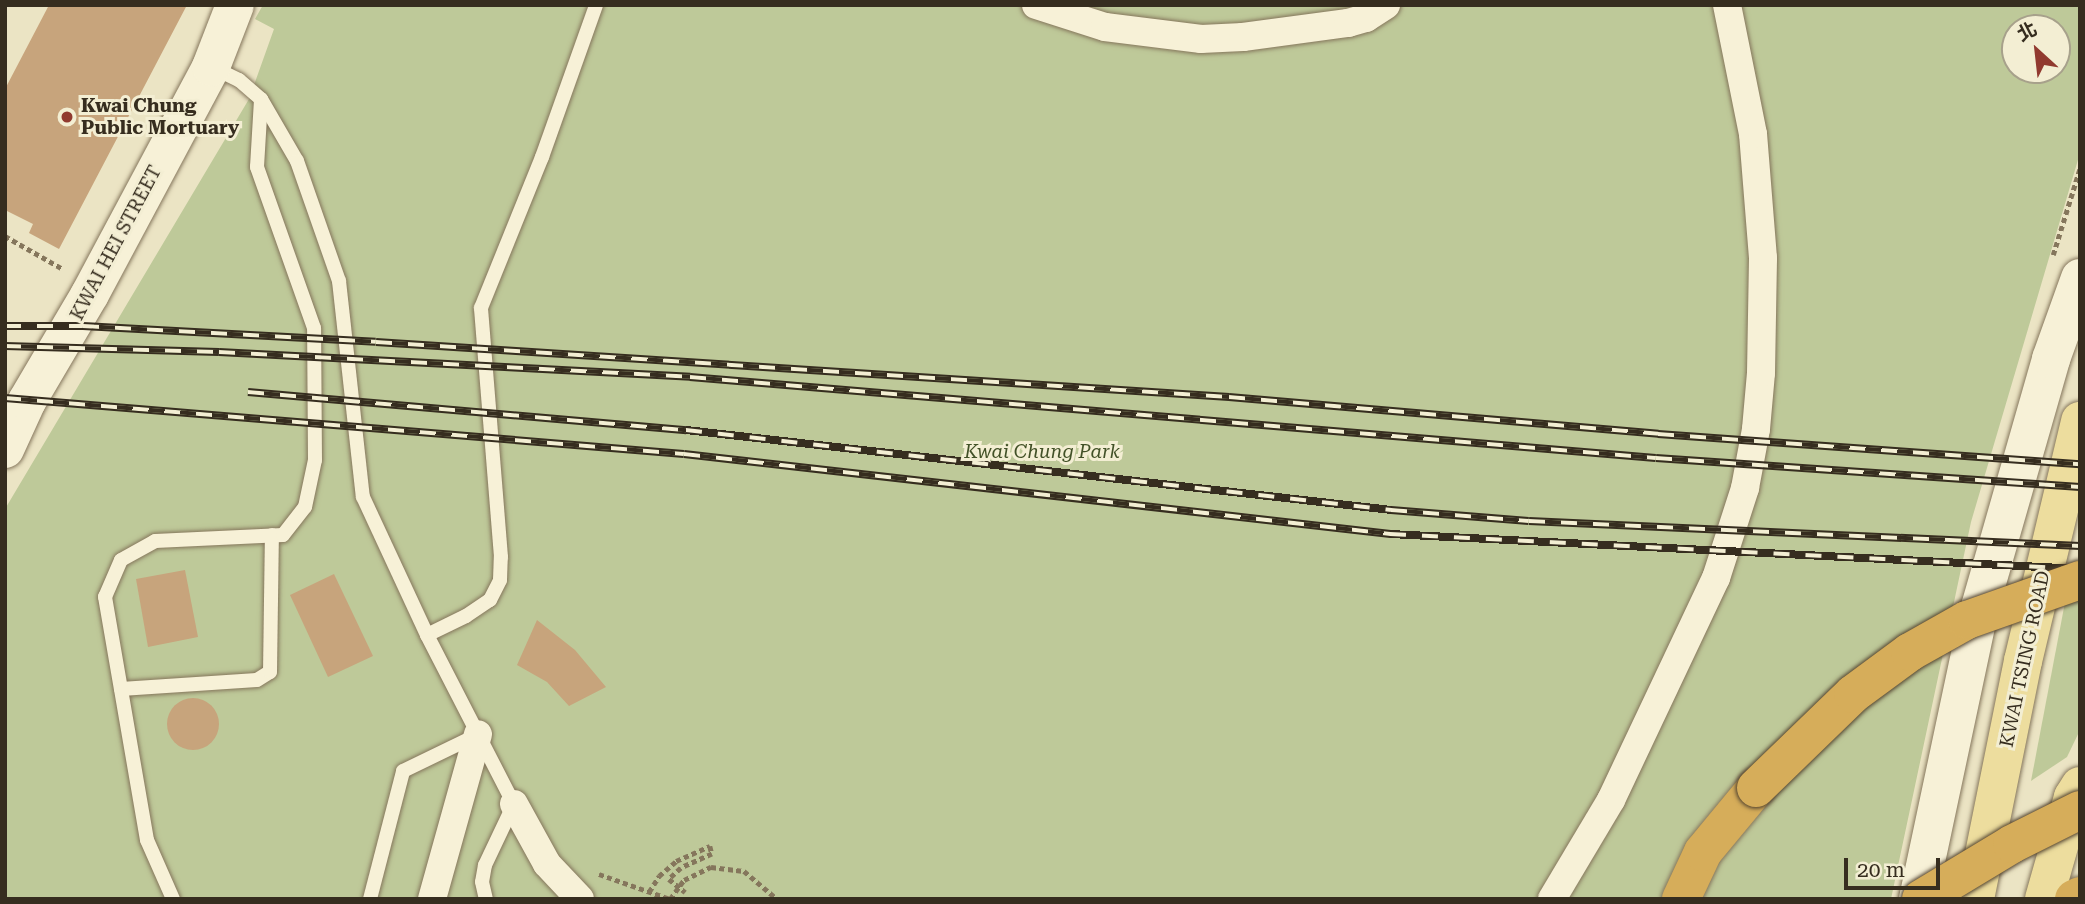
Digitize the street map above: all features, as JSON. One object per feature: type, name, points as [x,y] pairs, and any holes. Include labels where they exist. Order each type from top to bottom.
[{"type":"highway","points":[[1681,899],[1703,852],[1756,788],[1853,694],[1910,652],[1967,621],[2080,580]]},
{"type":"highway","points":[[1919,899],[2012,844],[2080,810]]},
{"type":"highway","points":[[2074,899],[2080,896]]},
{"type":"main road","name":"KWAI HEI STREET","points":[[5,449],[16,410],[90,295],[211,67],[235,5]]},
{"type":"main road","points":[[1919,899],[1980,607],[2051,359],[2080,278]]},
{"type":"main road","name":"KWAI TSING ROAD","points":[[1975,899],[2023,661],[2080,421]]},
{"type":"main road","points":[[2044,899],[2073,797],[2080,786]]},
{"type":"street","points":[[1036,5],[1105,27],[1201,39],[1243,37],[1348,23],[1366,18],[1386,5]]},
{"type":"street","points":[[1552,899],[1611,800],[1710,590],[1726,551],[1745,488],[1756,429],[1761,373],[1763,258],[1752,134],[1727,5]]},
{"type":"street","points":[[432,899],[478,734]]},
{"type":"street","points":[[514,804],[547,864],[580,899]]},
{"type":"lane","points":[[427,635],[466,616],[489,600],[500,579],[501,557],[481,308],[547,145],[596,5]]},
{"type":"lane","points":[[211,67],[239,80],[261,99],[297,161],[339,281],[363,497],[427,635],[514,804],[485,865],[482,882],[486,899]]},
{"type":"lane","points":[[173,899],[147,840],[105,597],[121,560],[155,541],[283,534],[305,506],[315,460],[314,328],[257,167],[261,99]]},
{"type":"lane","points":[[121,689],[257,680],[270,672],[272,535]]},
{"type":"lane","points":[[370,899],[404,771],[478,734]]},
{"type":"path","points":[[5,236],[64,270]]},
{"type":"path","points":[[685,892],[677,887],[669,880],[681,869],[712,854],[710,846],[676,861],[650,892],[670,899],[677,887],[697,872],[725,867],[744,871],[777,899]]},
{"type":"green space","name":"Kwai Chung Park","points":[[263,5],[2080,5],[2080,153],[1971,522],[1891,899],[6,899],[5,509],[249,99],[274,29],[255,19]]},
{"type":"green space","points":[[2080,591],[2080,730],[2067,757],[2031,781],[2066,597]]},
{"type":"building","name":"Kwai Chung Public Mortuary","points":[[49,5],[187,5],[59,249],[29,233],[33,224],[5,210],[5,89]]},
{"type":"building","points":[[185,570],[198,637],[148,647],[136,579]]},
{"type":"building","points":[[334,574],[373,656],[328,677],[290,595]]},
{"type":"building","points":[[537,620],[575,650],[606,687],[569,706],[547,682],[517,665]]},
{"type":"building","points":[[193,698],[203,700],[211,706],[217,714],[217,734],[211,742],[203,748],[193,750],[183,748],[175,742],[169,734],[167,724],[169,714],[175,706],[183,700]]},
{"type":"railway","points":[[5,326],[83,326],[376,342],[1229,397],[1658,434],[2080,464]]},
{"type":"railway","points":[[5,346],[219,352],[690,377],[1656,458],[2080,487]]},
{"type":"railway","points":[[248,392],[686,430],[1391,510],[1529,521],[2080,546]]},
{"type":"railway","points":[[5,398],[684,454],[1390,534],[2080,569]]},
{"type":"place","name":"Kwai Chung Public Mortuary","points":[[67,117]]}]
